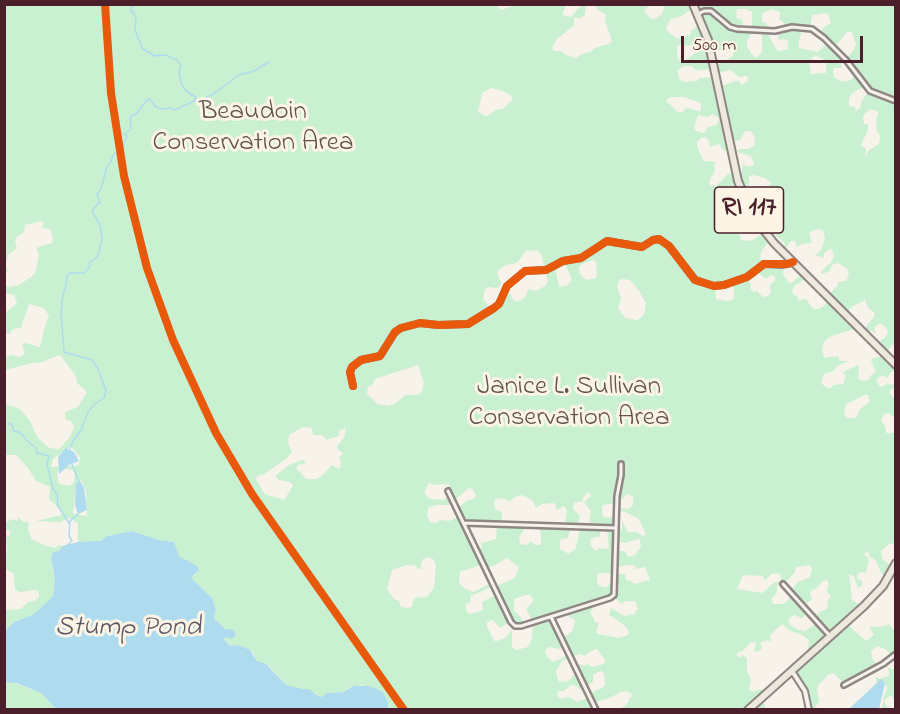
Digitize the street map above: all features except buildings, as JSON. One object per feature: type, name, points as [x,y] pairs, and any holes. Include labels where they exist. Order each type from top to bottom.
[{"type":"main road","name":"RI 117","points":[[693,4],[708,40],[738,181],[757,223],[896,365]]},
{"type":"main road","points":[[748,710],[873,597],[883,586],[896,563]]},
{"type":"street","points":[[698,14],[711,11],[733,29],[775,31],[792,27],[812,29],[846,60],[870,91],[896,101]]},
{"type":"street","points":[[353,386],[350,372],[352,367],[364,359],[380,356],[395,332],[401,328],[420,323],[468,324],[495,308],[507,286],[525,271],[546,270],[563,261],[584,257],[607,241],[642,247],[654,239],[659,239],[669,246],[694,280],[714,286],[747,277],[764,264],[793,262]]},
{"type":"street","points":[[448,491],[513,624],[521,626],[614,595],[617,496],[621,464]]},
{"type":"street","points":[[464,523],[616,528]]},
{"type":"street","points":[[783,584],[830,636]]},
{"type":"street","points":[[551,617],[596,710]]},
{"type":"street","points":[[843,685],[884,664],[896,654]]},
{"type":"street","points":[[792,671],[805,691],[809,710]]},
{"type":"green space","points":[[495,4],[501,10],[516,5],[566,4],[562,15],[571,17],[581,5],[586,5],[585,15],[581,18],[574,18],[574,25],[557,39],[552,48],[554,51],[560,51],[576,58],[612,41],[605,21],[606,15],[597,9],[596,5],[649,5],[644,11],[650,18],[655,19],[662,14],[665,5],[895,5],[896,340],[885,354],[895,365],[895,372],[892,371],[887,378],[882,375],[877,379],[877,383],[881,387],[888,382],[890,385],[895,384],[890,394],[895,399],[895,418],[888,413],[884,414],[881,420],[886,433],[895,433],[895,543],[889,544],[881,551],[882,559],[893,567],[887,578],[882,574],[875,560],[870,557],[868,551],[864,554],[869,559],[866,573],[861,572],[857,578],[862,581],[862,585],[858,588],[854,576],[849,574],[852,600],[863,607],[846,623],[866,641],[874,635],[869,627],[889,624],[895,632],[895,654],[893,656],[877,646],[871,651],[877,667],[845,685],[834,673],[829,674],[818,685],[819,701],[815,708],[810,709],[807,695],[792,671],[811,654],[808,650],[809,640],[790,631],[782,624],[770,635],[771,642],[767,640],[760,643],[762,648],[759,651],[754,652],[756,643],[750,642],[744,650],[736,654],[739,658],[742,655],[747,658],[747,672],[751,679],[749,689],[753,692],[761,689],[766,694],[760,699],[765,709],[620,709],[627,704],[630,697],[633,697],[626,691],[594,703],[596,709],[385,709],[389,706],[383,692],[361,685],[343,692],[327,693],[321,697],[308,689],[286,685],[270,667],[257,661],[252,651],[239,645],[230,646],[224,639],[225,629],[214,618],[216,610],[212,598],[191,578],[197,573],[197,566],[179,556],[174,542],[159,540],[132,531],[107,536],[100,542],[78,542],[78,524],[68,518],[61,522],[36,521],[61,515],[63,512],[49,499],[50,487],[36,481],[16,455],[5,455],[5,404],[20,409],[30,421],[37,437],[49,448],[59,449],[70,437],[74,427],[72,422],[65,419],[65,412],[78,407],[87,392],[77,383],[76,376],[60,355],[42,362],[5,370],[5,357],[12,355],[19,357],[25,353],[22,344],[40,347],[49,316],[44,308],[29,304],[21,328],[13,329],[9,334],[5,333],[5,313],[17,303],[14,295],[5,293],[4,285],[10,287],[19,285],[35,274],[39,255],[36,248],[52,243],[53,238],[50,229],[42,228],[44,223],[42,221],[25,225],[24,232],[17,237],[15,242],[17,248],[9,254],[6,265],[8,271],[5,274],[5,5]],"holes":[[[694,7],[702,23],[691,31],[690,35],[678,39],[668,32],[666,27],[671,19],[682,16]],[[737,9],[752,12],[752,29],[742,29],[743,20],[736,18]],[[771,9],[780,12],[779,19],[784,23],[784,28],[779,30],[779,40],[788,41],[788,49],[777,50],[769,36],[767,24],[762,21],[762,14]],[[828,14],[831,23],[819,34],[828,42],[818,52],[799,48],[803,28],[810,28],[812,15]],[[753,30],[762,30],[762,52],[754,57],[747,47]],[[847,32],[852,32],[856,45],[851,54],[845,58],[835,47]],[[697,44],[701,50],[687,60],[678,59],[677,46]],[[728,44],[734,49],[733,56],[719,64],[713,64],[711,50],[721,50]],[[815,55],[826,61],[826,73],[811,74],[809,62]],[[846,61],[856,73],[851,80],[842,82],[834,77],[834,68],[841,68]],[[684,66],[691,66],[696,70],[714,69],[716,73],[731,70],[739,77],[747,76],[748,81],[742,85],[738,80],[718,85],[716,77],[699,78],[697,81],[680,80],[678,70]],[[865,86],[869,91],[856,111],[855,107],[849,106],[849,99],[852,93]],[[491,88],[500,90],[513,99],[503,109],[485,116],[478,112],[482,93]],[[684,97],[701,103],[701,110],[686,108],[683,112],[677,112],[667,103],[667,99]],[[871,109],[879,112],[876,120],[880,136],[879,144],[869,150],[865,157],[866,149],[861,145],[868,125],[864,124],[863,118],[864,114]],[[712,114],[719,118],[717,125],[708,127],[704,133],[694,128],[699,115],[708,117]],[[744,132],[752,132],[755,138],[754,146],[739,149],[737,152],[751,156],[754,164],[746,166],[743,163],[742,171],[728,174],[716,186],[710,186],[709,182],[716,162],[704,161],[697,142],[705,137],[710,147],[719,144],[724,151],[731,150],[730,142],[740,140]],[[749,176],[765,178],[771,183],[768,188],[761,186],[763,193],[760,196],[753,195],[751,192],[743,195],[741,188],[749,185]],[[763,200],[769,207],[768,213],[763,216],[768,225],[758,237],[751,241],[741,240],[737,227],[752,215],[747,203],[752,201],[757,205]],[[817,229],[823,230],[825,238],[821,250],[815,255],[824,258],[824,253],[831,248],[834,256],[830,264],[821,272],[822,274],[830,271],[832,265],[838,263],[847,268],[849,275],[846,281],[838,282],[828,296],[825,305],[819,309],[813,309],[806,299],[798,300],[793,294],[792,290],[795,285],[807,276],[803,272],[792,283],[789,283],[783,274],[784,265],[763,264],[760,257],[774,234],[785,243],[783,251],[791,241],[795,241],[797,247],[812,243],[809,233]],[[536,250],[541,254],[548,282],[536,291],[529,289],[525,297],[518,302],[513,300],[511,294],[506,294],[501,308],[493,312],[483,299],[488,287],[500,286],[501,282],[497,274],[498,270],[506,265],[517,263],[526,251]],[[593,260],[596,262],[596,278],[586,280],[579,273],[579,268],[582,264]],[[562,265],[566,266],[572,280],[567,286],[559,287],[556,271]],[[756,271],[766,279],[771,275],[775,277],[775,281],[770,285],[771,292],[768,296],[763,297],[757,291],[750,290],[751,284],[746,278]],[[622,279],[630,280],[646,303],[644,315],[637,320],[625,318],[618,308],[621,299],[617,286]],[[732,283],[733,300],[716,299],[715,286]],[[865,300],[868,308],[875,313],[863,330],[865,335],[870,330],[876,334],[874,328],[878,324],[882,324],[888,330],[887,335],[876,345],[883,352],[871,361],[876,372],[870,376],[869,380],[861,381],[858,378],[858,365],[843,372],[846,377],[843,384],[833,385],[831,388],[821,383],[824,374],[834,371],[837,366],[848,361],[840,361],[838,356],[824,358],[822,349],[829,337],[851,330],[856,326],[845,314],[853,306]],[[418,365],[424,383],[421,393],[405,395],[389,406],[377,404],[367,394],[368,387],[375,379]],[[868,395],[870,402],[860,409],[856,418],[847,418],[844,414],[846,404]],[[303,427],[312,428],[313,435],[322,435],[327,440],[338,436],[340,430],[346,428],[344,438],[337,446],[338,450],[343,453],[339,458],[340,469],[332,465],[320,477],[306,479],[296,468],[306,461],[302,460],[289,465],[275,476],[279,480],[290,482],[293,486],[284,500],[265,494],[256,480],[257,476],[264,474],[292,452],[288,443],[289,435]],[[71,446],[80,458],[79,464],[75,466],[51,467],[53,459]],[[62,468],[73,470],[75,475],[73,484],[69,486],[59,484],[58,470]],[[81,480],[86,491],[87,516],[74,514],[77,481]],[[429,483],[449,484],[450,495],[444,500],[430,499],[424,493]],[[469,488],[473,489],[476,496],[474,499],[468,500],[457,508],[460,516],[449,521],[430,522],[427,516],[428,508],[449,505]],[[589,492],[591,496],[584,502],[591,511],[589,527],[580,527],[576,548],[569,554],[560,549],[560,542],[561,539],[568,538],[571,527],[577,527],[580,516],[573,509],[574,503],[583,501],[583,497]],[[627,494],[633,496],[633,505],[628,509],[617,508],[618,511],[639,519],[646,534],[643,536],[637,532],[628,532],[622,520],[622,529],[617,530],[617,515],[604,517],[602,505],[617,503]],[[522,495],[532,500],[536,508],[542,504],[552,503],[556,504],[556,510],[564,506],[567,510],[565,526],[539,526],[541,545],[535,545],[531,541],[527,545],[520,544],[519,537],[524,530],[523,525],[502,524],[502,512],[495,509],[494,501],[497,498],[506,499],[509,502]],[[465,523],[497,524],[496,539],[481,543],[482,547],[477,551]],[[600,528],[607,528],[609,548],[600,548],[596,551],[591,546],[590,540],[600,537]],[[640,540],[641,546],[635,555],[628,557],[625,551],[616,551],[617,541],[625,543]],[[428,557],[433,559],[436,565],[434,588],[427,597],[414,598],[412,606],[401,607],[399,601],[394,599],[387,589],[392,570],[407,565],[420,569],[423,559]],[[507,558],[519,567],[515,578],[494,587],[497,594],[482,602],[483,610],[471,614],[467,613],[465,605],[470,602],[471,596],[493,586],[492,583],[473,592],[459,583],[460,572],[483,564],[486,568]],[[630,565],[635,565],[636,569],[645,567],[650,580],[634,584],[626,580],[625,574],[616,574],[615,584],[610,584],[606,588],[597,583],[598,573],[616,573],[616,567]],[[810,565],[812,569],[810,577],[798,582],[790,591],[792,595],[783,604],[773,604],[772,598],[777,593],[777,586],[781,582],[784,584],[795,572],[796,567]],[[771,574],[781,575],[780,582],[775,582],[762,593],[737,589],[743,575],[763,576],[765,581]],[[827,580],[829,585],[826,590],[831,597],[828,600],[827,609],[814,617],[817,623],[805,631],[798,630],[789,624],[789,619],[794,615],[802,618],[808,612],[803,606],[812,599],[810,593],[812,590]],[[530,595],[533,599],[532,603],[526,609],[533,622],[532,639],[528,647],[516,650],[512,647],[512,630],[505,638],[494,641],[487,622],[493,620],[500,628],[511,621],[516,626],[524,625],[521,617],[514,611],[514,599]],[[613,596],[622,604],[626,601],[635,601],[638,608],[634,615],[622,615],[611,608],[609,615],[624,625],[629,632],[628,635],[619,638],[598,634],[596,632],[599,624],[595,622],[590,612],[593,609],[592,604]],[[568,612],[569,617],[575,622],[572,631],[562,639],[552,616]],[[549,647],[560,649],[565,647],[569,655],[553,662],[546,655],[545,651]],[[597,649],[605,660],[604,664],[592,667],[588,664],[576,666],[578,673],[566,682],[558,681],[556,671],[562,661],[579,654],[585,656]],[[600,671],[604,673],[604,687],[589,694],[590,697],[577,702],[569,697],[562,699],[557,696],[558,691],[564,691],[571,685],[579,689],[585,687],[593,682],[593,675]]]},
{"type":"green space","points":[[19,517],[22,521],[29,523],[31,539],[47,546],[56,548],[58,545],[62,546],[60,550],[55,551],[52,567],[55,580],[53,596],[34,614],[14,622],[5,631],[5,610],[21,609],[28,602],[39,597],[39,592],[35,590],[20,592],[15,590],[14,574],[5,569],[7,546],[5,537],[9,536],[11,531],[5,530],[5,522],[14,519],[17,521]]},
{"type":"green space","points":[[885,663],[888,668],[895,670],[895,700],[891,695],[884,700],[889,709],[882,709],[887,686],[882,682],[877,683],[875,676],[879,679],[889,676]]},
{"type":"green space","points":[[9,681],[41,693],[56,709],[5,710],[5,682]]},
{"type":"water","points":[[66,448],[74,452],[79,461],[69,465],[59,474],[58,457]]},
{"type":"water","points":[[79,479],[84,488],[87,510],[78,514],[75,505],[76,484]]},
{"type":"water","name":"Stump Pond","points":[[132,531],[159,540],[174,542],[179,556],[197,566],[199,570],[191,578],[212,598],[216,610],[214,618],[225,629],[233,630],[236,635],[232,639],[226,637],[224,639],[230,646],[239,645],[250,650],[257,661],[266,664],[286,685],[310,689],[321,697],[327,693],[343,692],[354,686],[369,686],[383,692],[388,707],[385,710],[56,709],[41,693],[16,683],[5,682],[5,631],[14,622],[34,614],[53,596],[55,580],[51,558],[54,552],[60,550],[62,546],[78,542],[101,541],[107,536]]},
{"type":"water","points":[[881,679],[885,683],[879,709],[849,709]]},
{"type":"waterway","points":[[120,151],[124,149],[123,145],[127,136],[124,134],[131,129],[130,117],[136,114],[146,101],[150,99],[156,107],[175,110],[194,101],[196,97],[186,91],[181,83],[179,72],[181,65],[177,60],[166,55],[155,56],[142,48],[135,30],[136,19],[134,13],[131,12],[132,4]]},
{"type":"waterway","points":[[195,101],[212,95],[239,75],[254,71],[269,62]]},
{"type":"waterway","points":[[70,449],[88,412],[104,398],[106,391],[92,360],[64,352],[61,313],[63,294],[67,276],[70,273],[84,273],[99,252],[102,239],[100,225],[93,209],[100,202],[97,194],[101,189],[107,166],[118,151]]},
{"type":"waterway","points":[[4,424],[12,424],[14,431],[21,433],[36,448],[37,453],[49,456],[47,464],[53,489],[57,494],[58,506],[69,523]]},
{"type":"waterway","points":[[72,464],[78,479]]},
{"type":"waterway","points":[[65,547],[72,541],[69,536],[70,521],[78,514]]},
{"type":"cycle path","points":[[105,4],[111,93],[124,176],[147,268],[173,340],[216,433],[252,494],[404,710]]},
{"type":"cycle path","points":[[353,386],[350,372],[352,367],[361,360],[380,356],[395,332],[401,328],[420,323],[468,324],[499,304],[507,286],[525,271],[546,270],[563,261],[581,258],[607,241],[642,247],[659,239],[669,246],[695,280],[714,286],[747,277],[764,264],[793,262]]},
{"type":"park label","name":"Beaudoin Conservation Area","points":[[253,130]]},
{"type":"park label","name":"Janice L. Sullivan Conservation Area","points":[[569,404]]}]
